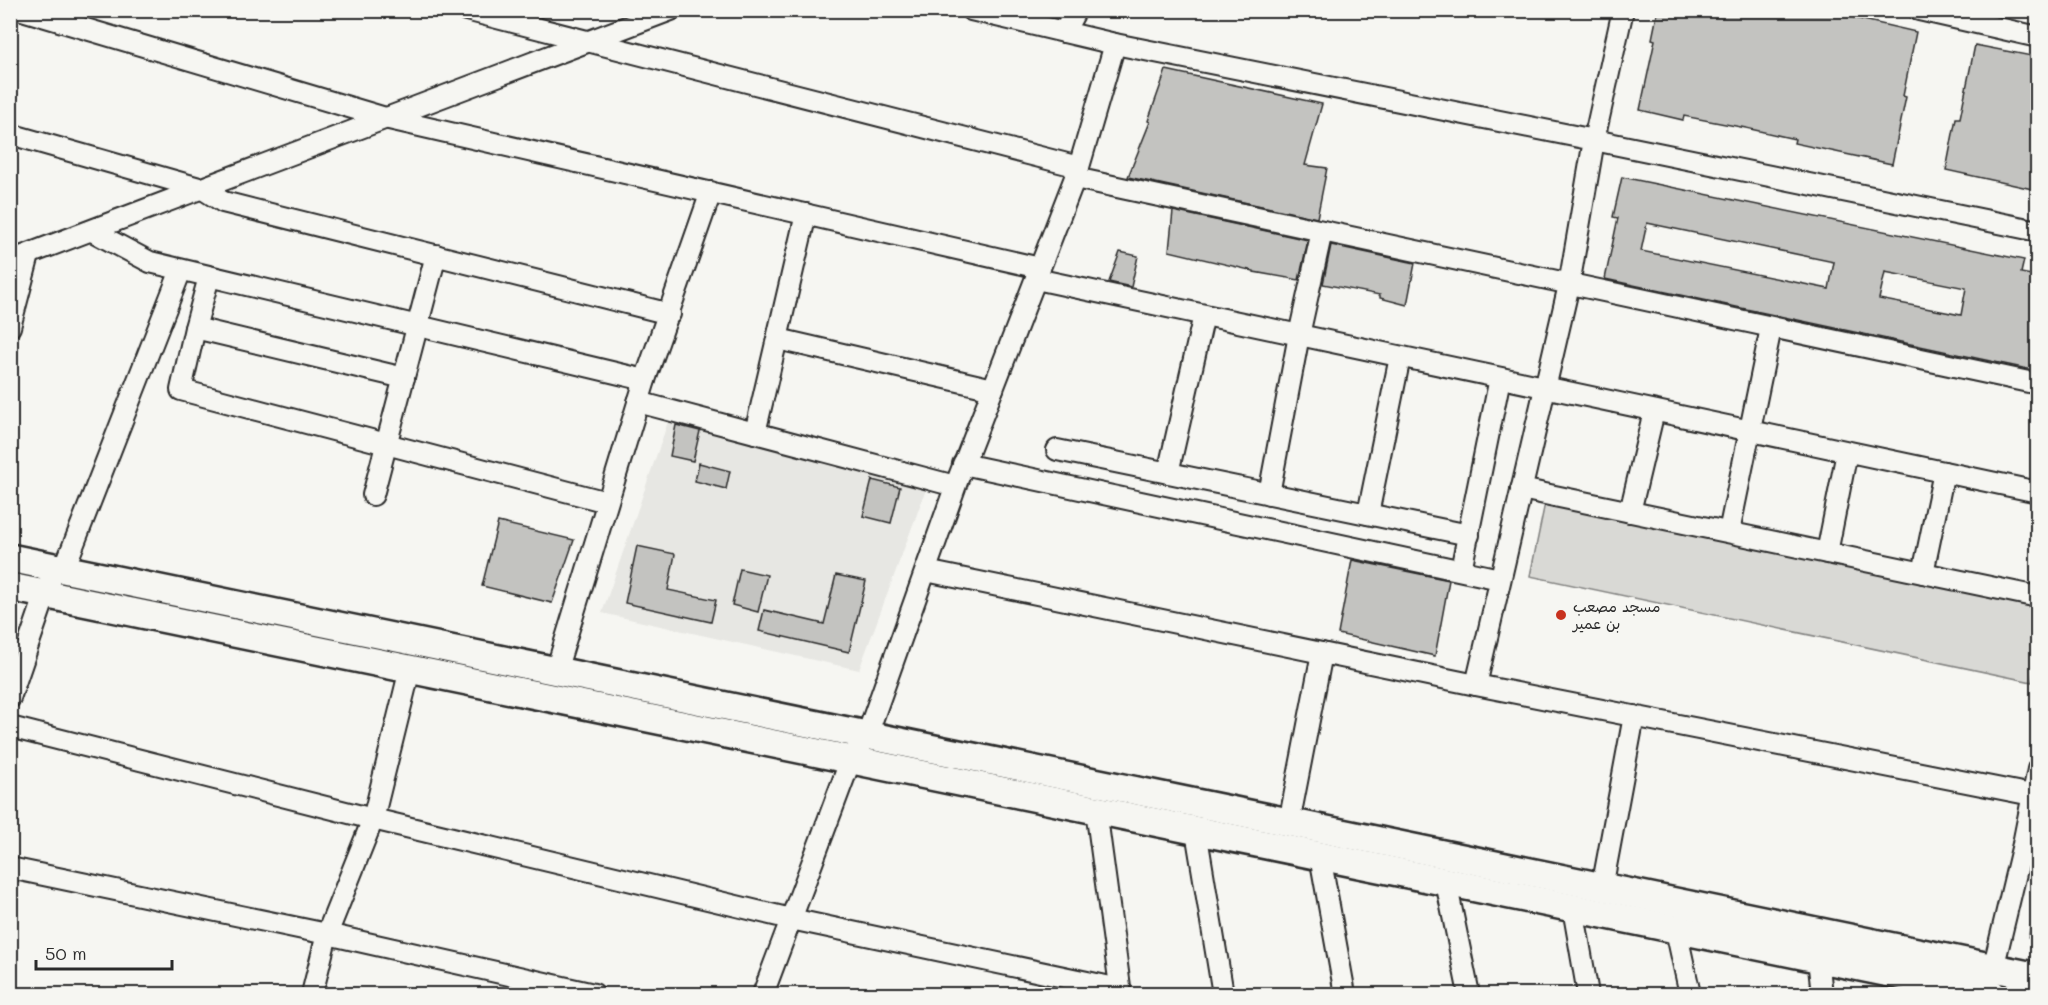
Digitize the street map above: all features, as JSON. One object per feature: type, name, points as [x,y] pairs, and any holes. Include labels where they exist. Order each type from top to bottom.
[{"type":"main road","points":[[10,558],[1602,888],[1984,987]]},
{"type":"main road","points":[[10,587],[1818,959],[1984,987],[2037,977]]},
{"type":"street","points":[[22,10],[389,119],[806,214],[1204,315],[2037,492]]},
{"type":"street","points":[[466,10],[1077,173],[1322,231],[2037,384]]},
{"type":"street","points":[[10,327],[20,258],[671,10]]},
{"type":"street","points":[[971,10],[1115,44],[2037,231]]},
{"type":"street","points":[[1064,32],[1076,10]]},
{"type":"street","points":[[1476,685],[1569,285],[1594,140],[1623,10]]},
{"type":"street","points":[[1919,10],[2037,37]]},
{"type":"street","points":[[763,994],[851,759],[867,735],[963,464],[1077,173],[1115,44]]},
{"type":"street","points":[[10,134],[203,189],[223,202],[670,314]]},
{"type":"street","points":[[556,671],[645,380],[711,192]]},
{"type":"street","points":[[755,433],[806,214]]},
{"type":"street","points":[[92,231],[150,262],[645,380]]},
{"type":"street","points":[[1269,494],[1299,335],[1322,231]]},
{"type":"street","points":[[373,495],[436,255]]},
{"type":"street","points":[[10,698],[14,677],[47,594],[181,270]]},
{"type":"street","points":[[209,277],[181,390],[607,502]]},
{"type":"street","points":[[1168,473],[1204,315]]},
{"type":"street","points":[[195,328],[404,378]]},
{"type":"street","points":[[1728,532],[1771,328]]},
{"type":"street","points":[[778,339],[993,389]]},
{"type":"street","points":[[1368,514],[1400,357]]},
{"type":"street","points":[[1461,570],[1500,378]]},
{"type":"street","points":[[638,402],[955,486]]},
{"type":"street","points":[[1630,512],[1654,411]]},
{"type":"street","points":[[1056,450],[1468,534]]},
{"type":"street","points":[[1827,553],[1847,452]]},
{"type":"street","points":[[963,464],[1500,579]]},
{"type":"street","points":[[1923,573],[1944,472]]},
{"type":"street","points":[[1521,489],[2037,597]]},
{"type":"street","points":[[926,571],[1476,685],[2032,795]]},
{"type":"street","points":[[1288,823],[1323,653]]},
{"type":"street","points":[[312,994],[327,934],[373,819],[410,669]]},
{"type":"street","points":[[1602,888],[1634,716]]},
{"type":"street","points":[[10,727],[373,819],[791,920],[1120,992],[1096,810]]},
{"type":"street","points":[[1984,987],[2030,846],[2032,795],[2037,769]]},
{"type":"street","points":[[1196,831],[1223,994]]},
{"type":"street","points":[[1320,856],[1345,994]]},
{"type":"street","points":[[10,868],[327,934],[594,994]]},
{"type":"street","points":[[1446,882],[1469,994]]},
{"type":"street","points":[[1573,908],[1588,994]]},
{"type":"street","points":[[1677,930],[1690,994]]},
{"type":"street","points":[[1818,959],[1822,994]]},
{"type":"shaded area","points":[[669,419],[927,487],[859,670],[602,613]]},
{"type":"shaded area","points":[[1545,503],[2037,605],[2037,655],[2032,682],[1530,576]]},
{"type":"shaded area","points":[[2037,894],[2037,940],[2028,938]]},
{"type":"building","points":[[1658,10],[1820,10],[1916,32],[1892,164],[1794,143],[1795,139],[1746,128],[1684,116],[1683,120],[1640,110],[1655,40],[1652,39]]},
{"type":"building","points":[[1975,45],[2037,57],[2037,190],[1946,170],[1956,118],[1960,118]]},
{"type":"building","points":[[1166,70],[1322,104],[1305,165],[1327,168],[1317,218],[1128,177],[1150,122],[1148,121]]},
{"type":"building","points":[[1622,177],[2024,260],[2021,273],[2037,276],[2037,371],[1605,279],[1618,218],[1613,217]],"holes":[[[1647,223],[1834,262],[1829,289],[1641,251]],[[1885,272],[1966,288],[1961,315],[1879,299]]]},
{"type":"building","points":[[1173,211],[1308,240],[1299,280],[1254,272],[1169,251]]},
{"type":"building","points":[[1331,245],[1415,263],[1407,305],[1380,298],[1380,295],[1323,284]]},
{"type":"building","points":[[1120,252],[1138,256],[1131,287],[1109,282]]},
{"type":"building","points":[[676,425],[700,431],[693,461],[670,456]]},
{"type":"building","points":[[699,463],[730,471],[726,489],[695,481]]},
{"type":"building","points":[[872,480],[900,487],[891,523],[863,516]]},
{"type":"building","points":[[498,522],[574,540],[552,603],[482,586]]},
{"type":"building","points":[[637,546],[675,554],[668,590],[716,600],[711,622],[625,603]]},
{"type":"building","points":[[1352,560],[1449,580],[1435,656],[1338,634]]},
{"type":"building","points":[[740,569],[767,575],[758,612],[732,605]]},
{"type":"building","points":[[836,575],[866,581],[849,652],[759,631],[764,610],[824,624]]},
{"type":"place","name":"مسجد مصعب بن عمير","points":[[1561,615]]}]
